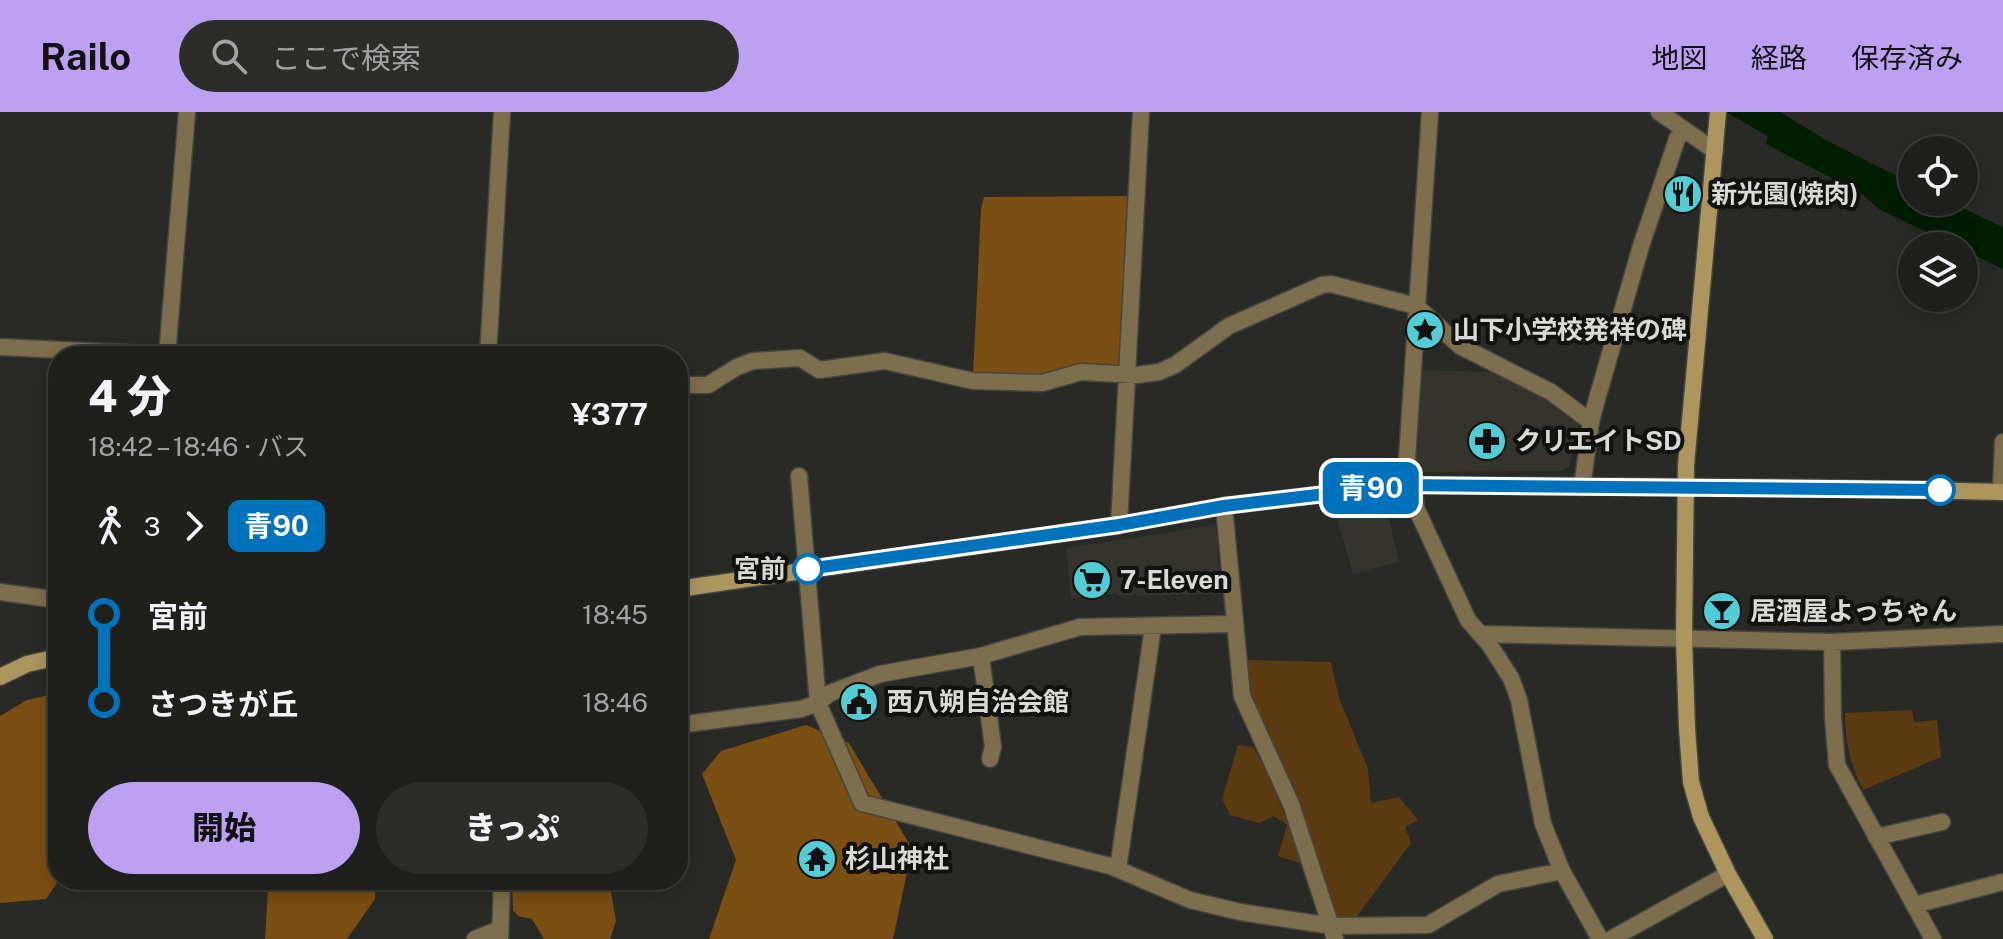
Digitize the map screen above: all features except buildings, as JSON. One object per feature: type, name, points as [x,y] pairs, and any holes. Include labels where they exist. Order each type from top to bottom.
[{"type":"main road","points":[[1718,112],[1685,487],[1684,640],[1691,782],[1701,817],[1728,874],[1765,939]]},
{"type":"main road","points":[[688,587],[1119,525],[1224,506],[1401,485],[2002,492]]},
{"type":"main road","points":[[0,677],[27,664],[48,659]]},
{"type":"street","points":[[168,346],[187,112]]},
{"type":"street","points":[[489,346],[502,112]]},
{"type":"street","points":[[1119,525],[1141,112]]},
{"type":"street","points":[[1430,112],[1406,474],[1413,486],[1416,508],[1468,620],[1511,678],[1519,700],[1543,824],[1562,871],[1600,939]]},
{"type":"street","points":[[1659,112],[1683,130],[1715,145]]},
{"type":"street","points":[[1582,487],[1591,422],[1641,246],[1677,139],[1683,130]]},
{"type":"street","points":[[688,385],[708,385],[753,361],[800,358],[819,370],[885,361],[973,381],[1042,383],[1081,372],[1159,372],[1175,365],[1229,326],[1326,284],[1416,306],[1460,346],[1551,392],[1591,422]]},
{"type":"street","points":[[0,347],[48,349]]},
{"type":"street","points":[[2002,492],[2003,442]]},
{"type":"street","points":[[799,476],[818,703],[862,803],[1118,869],[1190,900],[1333,933],[1428,925],[1498,884],[1562,871]]},
{"type":"street","points":[[1224,506],[1242,696],[1291,804],[1333,933]]},
{"type":"street","points":[[0,592],[48,599]]},
{"type":"street","points":[[688,724],[801,709],[818,703],[830,693],[880,674],[981,656],[1080,627],[1233,624]]},
{"type":"street","points":[[1118,869],[1153,627]]},
{"type":"street","points":[[1481,634],[1832,642],[2003,634]]},
{"type":"street","points":[[1832,642],[1837,765],[1933,939]]},
{"type":"street","points":[[981,656],[993,747],[990,759]]},
{"type":"street","points":[[1876,837],[1942,822]]},
{"type":"street","points":[[1611,939],[1728,874]]},
{"type":"street","points":[[1914,905],[2003,882]]},
{"type":"street","points":[[475,939],[500,934],[502,890]]},
{"type":"shaded area","points":[[1726,112],[1780,112],[1824,139],[1898,177],[1898,216],[1978,215],[2003,227],[2003,269],[1978,257],[1978,232],[1927,232],[1879,209],[1861,193],[1766,144],[1768,136]]},
{"type":"shaded area","points":[[1129,196],[1119,368],[1043,375],[973,375],[984,197]]},
{"type":"shaded area","points":[[1418,370],[1492,372],[1547,399],[1578,423],[1570,465],[1562,471],[1417,472],[1412,466]]},
{"type":"shaded area","points":[[1384,496],[1399,562],[1353,574],[1333,505]]},
{"type":"shaded area","points":[[1216,525],[1221,594],[1118,596],[1117,593],[1071,599],[1066,548]]},
{"type":"shaded area","points":[[1246,660],[1331,662],[1339,698],[1368,769],[1371,803],[1399,797],[1418,820],[1405,827],[1411,843],[1355,919],[1338,920],[1294,787],[1254,711]]},
{"type":"shaded area","points":[[48,695],[48,890],[52,890],[46,899],[0,903],[0,716],[27,700]]},
{"type":"shaded area","points":[[1912,710],[1914,722],[1937,720],[1941,757],[1863,790],[1849,753],[1845,713]]},
{"type":"shaded area","points":[[806,725],[849,743],[916,855],[908,868],[893,939],[709,939],[736,860],[702,774],[721,751]]},
{"type":"shaded area","points":[[1238,745],[1253,747],[1261,761],[1303,864],[1278,856],[1287,825],[1274,816],[1259,823],[1230,815],[1222,799]]},
{"type":"shaded area","points":[[268,890],[375,890],[375,899],[347,939],[265,939]]},
{"type":"shaded area","points":[[512,890],[611,890],[616,921],[610,939],[544,939],[532,919],[518,916],[513,910]]},
{"type":"bus line","name":"青90","points":[[808,569],[1119,525],[1224,506],[1401,485],[1940,490]]},
{"type":"place","name":"新光園(焼肉)","points":[[1683,194]]},
{"type":"place","name":"山下小学校発祥の碑","points":[[1425,330]]},
{"type":"place","name":"クリエイトSD","points":[[1487,441]]},
{"type":"place","name":"宮前","points":[[808,569]]},
{"type":"place","name":"7-Eleven","points":[[1092,580]]},
{"type":"place","name":"居酒屋よっちゃん","points":[[1722,611]]},
{"type":"place","name":"西八朔自治会館","points":[[859,702]]},
{"type":"place","name":"杉山神社","points":[[817,859]]}]
